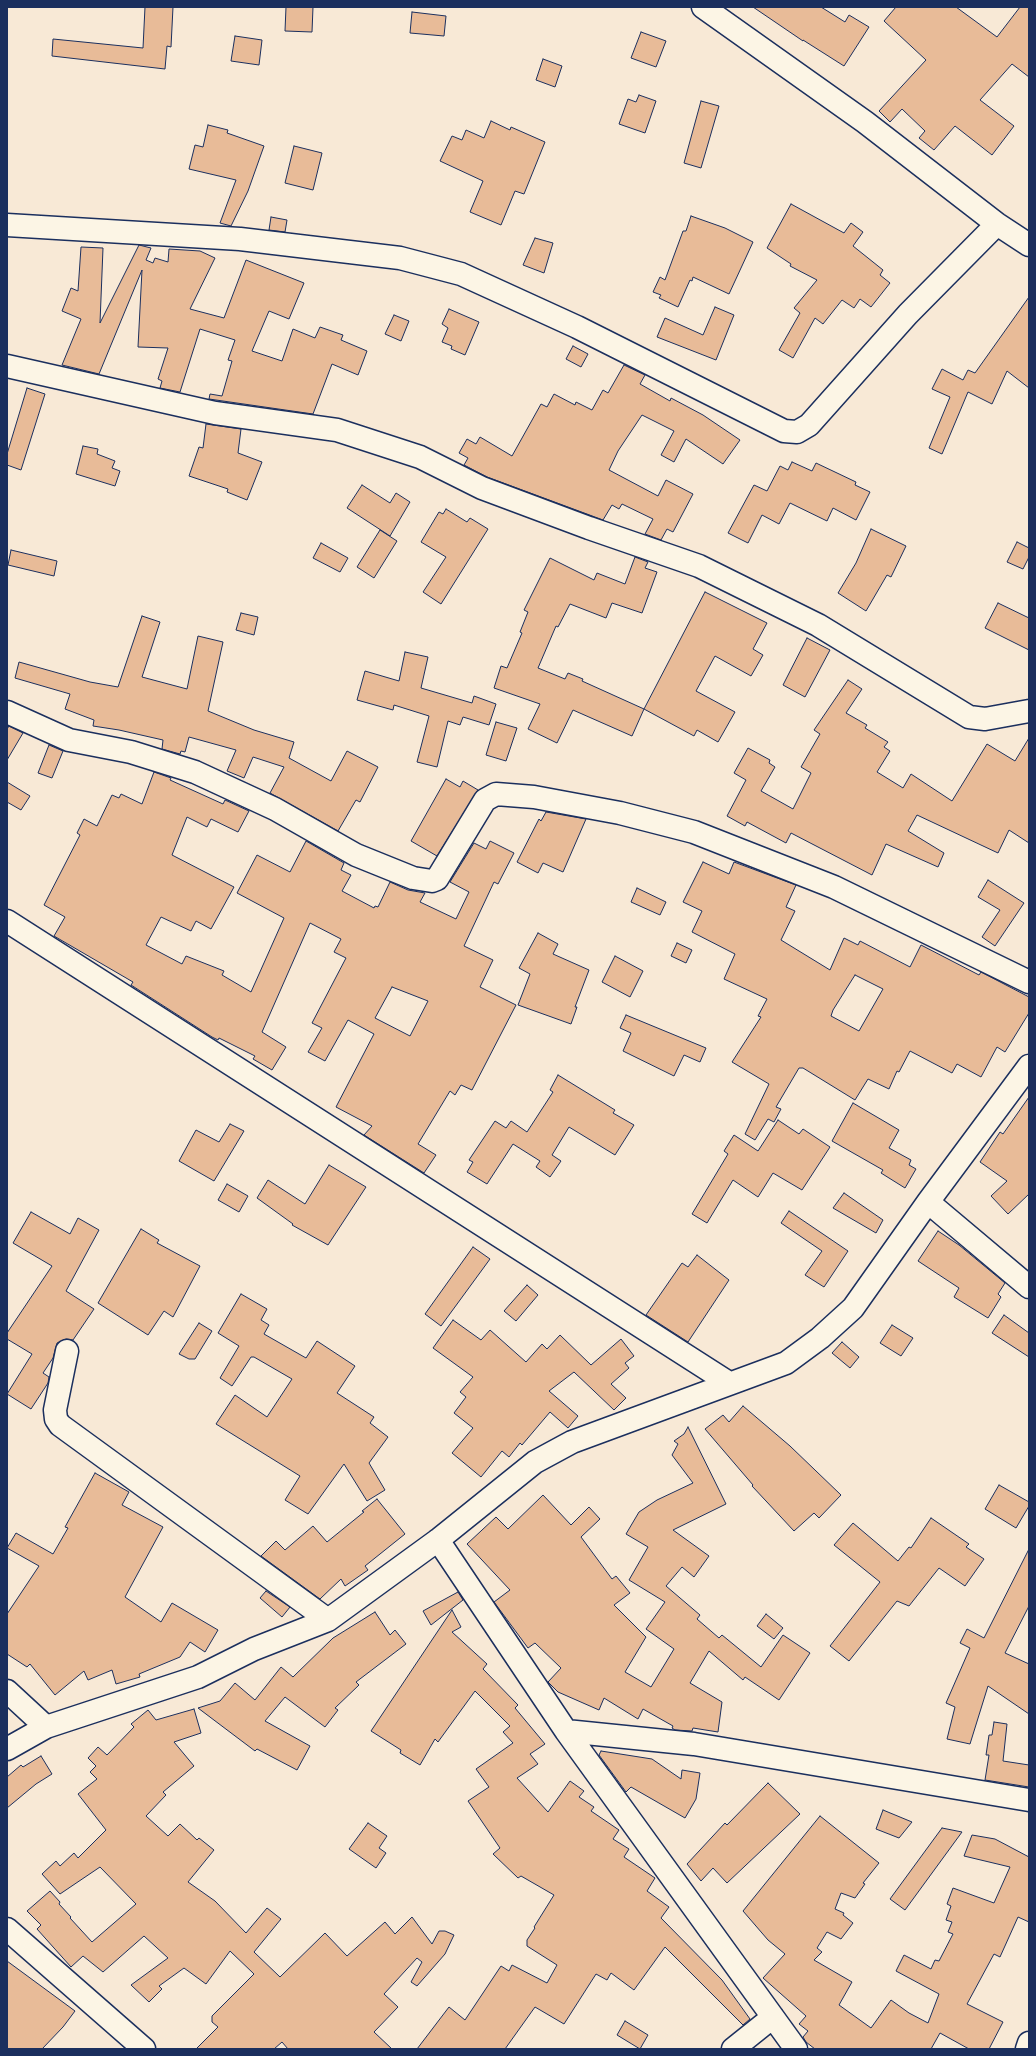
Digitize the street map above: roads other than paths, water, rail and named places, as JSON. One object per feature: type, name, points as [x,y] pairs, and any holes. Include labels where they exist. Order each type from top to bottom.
[{"type":"street","points":[[703,7],[865,122],[997,224],[1029,245]]},
{"type":"street","points":[[7,225],[240,239],[400,258],[461,274],[577,327],[784,431],[797,432],[809,425],[908,314],[997,224]]},
{"type":"street","points":[[7,366],[215,414],[337,430],[420,457],[482,488],[589,528],[699,566],[818,625],[969,717],[985,719],[1029,711]]},
{"type":"street","points":[[7,712],[69,740],[131,752],[195,772],[275,809],[356,855],[413,878],[432,882],[441,874],[485,800],[496,794],[534,798],[620,813],[694,832],[834,887],[1029,982]]},
{"type":"street","points":[[7,921],[729,1383]]},
{"type":"street","points":[[7,1749],[46,1727],[198,1677],[254,1649],[328,1620],[438,1540],[535,1462],[572,1442],[786,1363],[820,1338],[853,1308],[928,1202],[1026,1076]]},
{"type":"street","points":[[928,1202],[1029,1287]]},
{"type":"street","points":[[67,1351],[55,1410],[56,1419],[60,1425],[328,1620]]},
{"type":"street","points":[[438,1540],[566,1731],[796,2049]]},
{"type":"street","points":[[7,1691],[46,1727]]},
{"type":"street","points":[[566,1731],[694,1744],[1029,1800]]},
{"type":"street","points":[[7,1929],[144,2049]]},
{"type":"street","points":[[733,2049],[774,2017]]},
{"type":"street","points":[[1027,2049],[1029,2043]]}]
